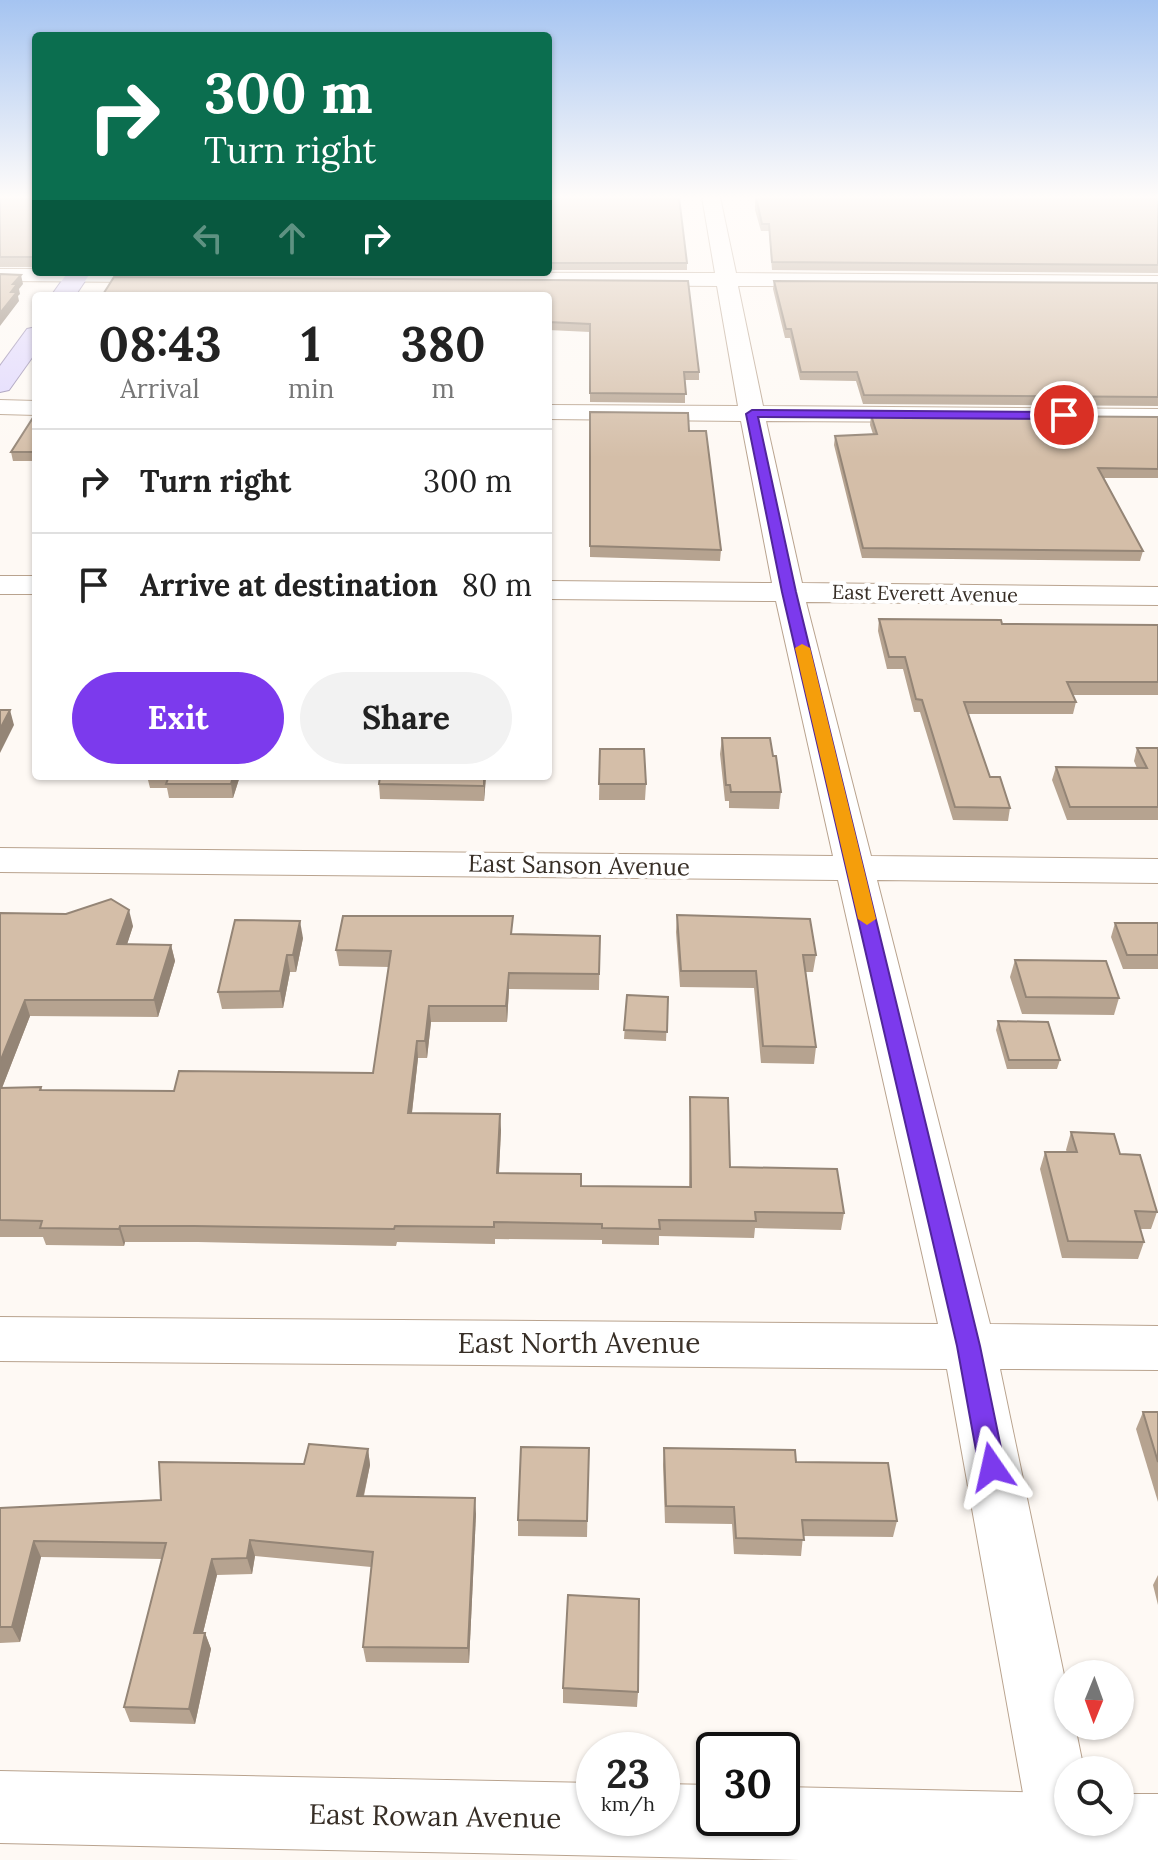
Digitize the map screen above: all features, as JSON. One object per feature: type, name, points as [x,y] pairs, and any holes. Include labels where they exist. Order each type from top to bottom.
[{"type":"main road","points":[[0,384],[32,340]]},
{"type":"street","points":[[727,284],[789,592],[969,1346],[1066,1845]]},
{"type":"street","points":[[0,407],[32,408]]},
{"type":"street","points":[[552,412],[1158,416]]},
{"type":"street","points":[[0,585],[32,585]]},
{"type":"street","name":"East Everett Avenue","points":[[552,590],[1158,596]]},
{"type":"street","name":"East Sanson Avenue","points":[[0,860],[1158,871]]},
{"type":"street","name":"East North Avenue","points":[[0,1339],[1158,1348]]},
{"type":"street","name":"East Rowan Avenue","points":[[0,1807],[1066,1845],[1158,1831]]},
{"type":"building","points":[[0,284],[17,284],[11,292],[17,292],[0,313]]},
{"type":"building","points":[[110,284],[688,284],[699,372],[684,372],[686,394],[590,393],[590,324],[552,322],[552,292],[105,292]]},
{"type":"building","points":[[775,284],[1158,284],[1158,397],[864,395],[857,372],[801,372],[791,329],[786,329]]},
{"type":"building","points":[[590,412],[688,413],[689,431],[706,431],[721,550],[590,546]]},
{"type":"building","points":[[871,415],[1158,417],[1158,469],[1098,468],[1143,551],[863,548],[835,436],[877,434]]},
{"type":"building","points":[[32,419],[32,452],[11,452]]},
{"type":"building","points":[[879,619],[1158,625],[1158,682],[1067,682],[1076,702],[964,702],[990,777],[1000,777],[1010,808],[955,807],[922,700],[916,699],[905,657],[889,657]]},
{"type":"building","points":[[0,710],[10,710],[0,729]]},
{"type":"building","points":[[722,738],[770,738],[781,792],[731,792],[730,785],[726,785]]},
{"type":"building","points":[[1137,748],[1158,748],[1158,807],[1070,807],[1056,767],[1147,768]]},
{"type":"building","points":[[600,749],[644,749],[646,784],[599,784]]},
{"type":"building","points":[[168,780],[232,780],[231,784],[166,784]]},
{"type":"building","points":[[380,780],[484,780],[484,786],[379,784]]},
{"type":"building","points":[[111,899],[129,910],[117,944],[171,945],[154,1000],[25,1000],[0,1062],[0,913],[66,914]]},
{"type":"building","points":[[677,915],[810,919],[816,955],[803,955],[816,1047],[763,1046],[756,971],[681,971]]},
{"type":"building","points":[[343,916],[513,916],[511,934],[600,936],[599,974],[509,973],[506,1006],[429,1006],[425,1041],[417,1041],[408,1113],[500,1114],[497,1173],[581,1174],[581,1186],[691,1187],[690,1097],[728,1098],[730,1167],[837,1169],[844,1213],[755,1212],[756,1221],[659,1220],[660,1229],[602,1228],[602,1224],[494,1222],[494,1227],[395,1226],[394,1229],[194,1226],[40,1228],[42,1221],[0,1220],[0,1088],[174,1091],[179,1071],[373,1073],[391,951],[336,950]]},
{"type":"building","points":[[235,920],[300,921],[293,955],[287,955],[280,991],[218,992]]},
{"type":"building","points":[[1115,923],[1158,923],[1158,955],[1127,955]]},
{"type":"building","points":[[1015,960],[1106,961],[1119,998],[1026,997]]},
{"type":"building","points":[[627,995],[668,997],[667,1032],[624,1030]]},
{"type":"building","points":[[998,1021],[1048,1022],[1060,1060],[1009,1060]]},
{"type":"building","points":[[1071,1132],[1114,1134],[1120,1154],[1140,1155],[1157,1212],[1135,1211],[1144,1242],[1068,1241],[1045,1152],[1077,1152]]},
{"type":"building","points":[[1143,1412],[1158,1412],[1158,1462]]},
{"type":"building","points":[[309,1444],[368,1449],[357,1496],[475,1498],[468,1648],[363,1647],[373,1552],[250,1540],[247,1558],[212,1559],[194,1633],[205,1633],[189,1709],[124,1707],[166,1543],[34,1541],[12,1627],[0,1627],[0,1508],[161,1500],[159,1462],[304,1464]]},
{"type":"building","points":[[521,1447],[589,1448],[587,1521],[518,1520]]},
{"type":"building","points":[[664,1448],[795,1450],[796,1462],[888,1463],[897,1521],[802,1520],[804,1540],[736,1538],[734,1507],[666,1506]]},
{"type":"building","points":[[568,1595],[639,1599],[638,1692],[563,1688]]},
{"type":"slow traffic","points":[[802,648],[867,919]]},
{"type":"route","points":[[992,1467],[969,1346],[789,592],[752,414],[1064,415]]}]
